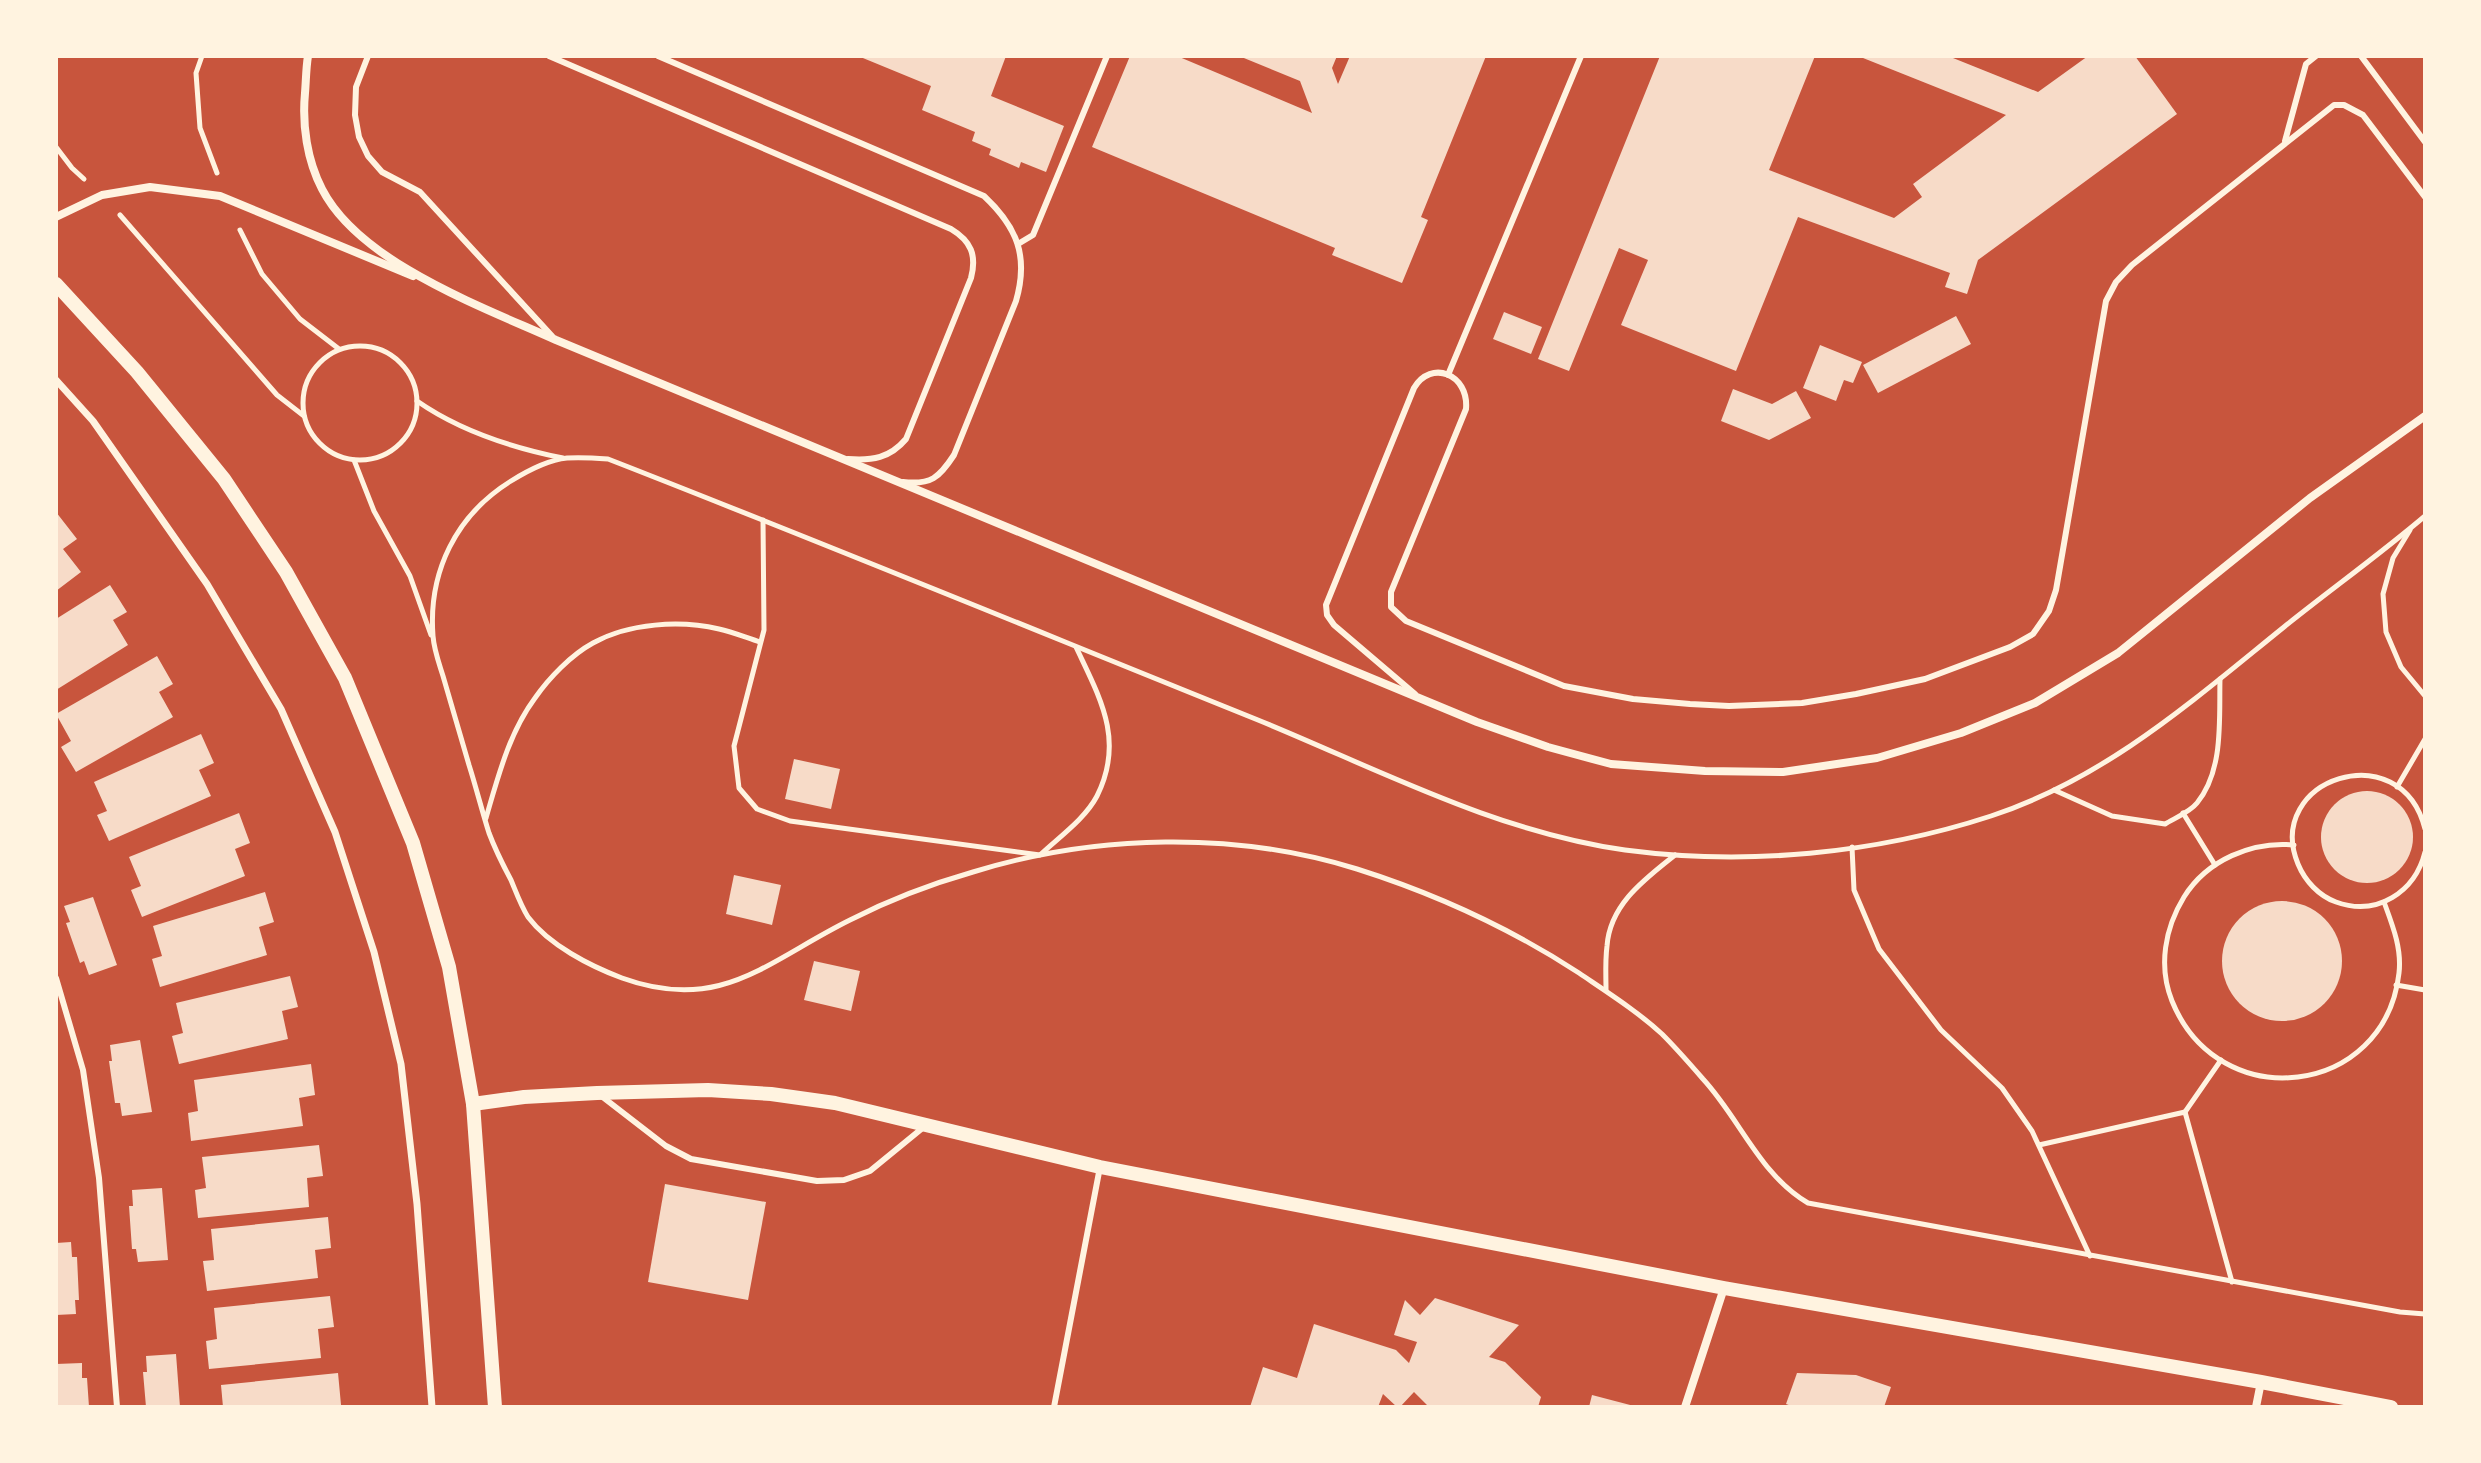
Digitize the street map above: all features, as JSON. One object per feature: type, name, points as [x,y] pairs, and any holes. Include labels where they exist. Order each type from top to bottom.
[{"type":"street","points":[[308,56],[303,117],[308,149],[322,189],[346,221],[376,250],[440,288]]},
{"type":"street","points":[[56,217],[102,195],[150,187],[220,196],[556,340],[1421,700],[1548,747],[1611,764],[1705,771],[1783,772],[1877,758],[1961,733],[2035,703],[2118,653],[2310,498],[2425,416]]},
{"type":"street","points":[[56,284],[137,372],[224,479],[286,572],[345,678],[413,843],[449,967],[473,1104],[495,1407]]},
{"type":"street","points":[[56,380],[93,421],[207,584],[281,709],[335,832],[374,952],[401,1064],[417,1204],[432,1407]]},
{"type":"street","points":[[473,1104],[524,1097],[708,1090],[771,1094],[835,1103],[1100,1167],[1724,1288],[2391,1407]]},
{"type":"street","points":[[1685,1407],[1724,1288]]},
{"type":"street","points":[[2256,1407],[2261,1382]]},
{"type":"lane","points":[[368,56],[356,87],[355,115],[359,137],[368,156],[382,172],[420,192],[556,340]]},
{"type":"lane","points":[[549,56],[964,237],[973,250],[975,263],[971,278],[906,439],[897,449],[881,458],[841,458]]},
{"type":"lane","points":[[658,56],[984,196],[1012,227],[1018,244],[1022,281],[954,455],[942,473],[922,484],[896,481]]},
{"type":"lane","points":[[1018,244],[1033,235],[1107,56]]},
{"type":"lane","points":[[1448,375],[1581,56]]},
{"type":"lane","points":[[2285,142],[2306,64],[2316,56]]},
{"type":"lane","points":[[2361,56],[2425,142]]},
{"type":"lane","points":[[1421,700],[1334,625],[1327,615],[1326,605],[1414,388],[1419,379],[1428,374],[1448,375],[1458,380],[1467,399],[1466,409],[1391,592],[1391,607],[1406,621],[1564,686],[1661,703],[1729,706],[1802,703],[1856,694],[1925,679],[2010,647],[2033,634],[2049,611],[2062,567],[2106,301],[2116,282],[2132,265],[2334,105],[2354,108],[2363,115],[2425,197]]},
{"type":"lane","points":[[56,978],[83,1070],[99,1178],[117,1407]]},
{"type":"lane","points":[[597,1093],[666,1146],[691,1159],[817,1181],[844,1180],[870,1171],[926,1125]]},
{"type":"lane","points":[[1054,1407],[1100,1167]]},
{"type":"path","points":[[56,147],[72,168],[102,195],[155,253],[277,395],[304,416]]},
{"type":"path","points":[[365,346],[382,350],[397,360],[409,374],[416,390],[416,401],[413,426],[403,441],[373,459],[354,460],[337,456],[310,433],[302,398],[316,366],[330,354],[347,347],[365,346]]},
{"type":"path","points":[[416,401],[473,431],[525,451],[564,458],[608,459],[1481,813],[1533,831],[1627,850],[1677,854],[1749,857],[1852,847],[1932,832],[1993,815],[2053,789],[2100,766],[2152,733],[2425,516]]},
{"type":"path","points":[[433,642],[433,598],[442,562],[462,524],[493,492],[526,471],[564,458]]},
{"type":"path","points":[[354,460],[374,511],[410,576],[433,642],[490,835],[527,915],[545,935],[583,960],[619,977],[689,992],[721,985],[755,973],[850,920],[907,894],[976,871],[1040,855],[1108,846],[1179,842],[1237,845],[1300,854],[1358,869],[1436,897],[1507,930],[1606,991],[1661,1033],[1712,1089],[1772,1174],[1789,1192],[1808,1203],[2232,1282],[2425,1314]]},
{"type":"path","points":[[763,520],[764,630],[734,746],[739,788],[757,809],[790,821],[1040,855]]},
{"type":"path","points":[[2413,526],[2393,558],[2383,594],[2386,632],[2401,667],[2425,696]]},
{"type":"path","points":[[486,820],[503,763],[534,699],[557,671],[592,643],[633,628],[671,625],[718,629],[760,642]]},
{"type":"path","points":[[1040,855],[1079,819],[1096,797],[1109,760],[1108,723],[1075,647]]},
{"type":"path","points":[[2053,789],[2112,816],[2165,824],[2196,805],[2210,782],[2218,749],[2220,679]]},
{"type":"path","points":[[2397,787],[2425,739]]},
{"type":"path","points":[[2425,829],[2417,807],[2404,790],[2386,780],[2365,774],[2344,776],[2326,783],[2309,797],[2298,815],[2293,835],[2295,855],[2303,875],[2316,890],[2334,902],[2354,907],[2394,898],[2410,884],[2421,867],[2425,852]]},
{"type":"path","points":[[2183,813],[2215,865]]},
{"type":"path","points":[[2294,845],[2255,847],[2221,860],[2192,884],[2173,915],[2164,951],[2166,987],[2180,1021],[2204,1050],[2236,1070],[2271,1079],[2308,1077],[2343,1063],[2371,1039],[2391,1008],[2400,972],[2397,935],[2384,902]]},
{"type":"path","points":[[1852,847],[1854,890],[1879,949],[1941,1030],[2002,1088],[2032,1131],[2090,1256]]},
{"type":"path","points":[[1606,991],[1607,943],[1617,912],[1638,884],[1677,854]]},
{"type":"path","points":[[2396,985],[2425,990]]},
{"type":"path","points":[[2039,1145],[2185,1112],[2221,1060]]},
{"type":"path","points":[[2185,1112],[2232,1282]]},
{"type":"building","points":[[858,56],[1006,56],[991,96],[1064,126],[1046,172],[1021,162],[1019,168],[989,155],[991,149],[972,141],[975,132],[922,110],[931,86]]},
{"type":"building","points":[[1130,56],[1177,56],[1312,113],[1300,81],[1239,56],[1337,56],[1332,68],[1338,84],[1350,56],[1486,56],[1421,217],[1428,220],[1402,283],[1332,255],[1335,248],[1092,147]]},
{"type":"building","points":[[1660,56],[1815,56],[1769,170],[1894,218],[1922,197],[1913,184],[2006,115],[1858,56],[1948,56],[2038,92],[2088,56],[2135,56],[2177,114],[1978,260],[1967,294],[1945,287],[1950,273],[1798,217],[1736,371],[1621,325],[1648,260],[1619,248],[1569,371],[1538,359]]},
{"type":"building","points":[[1504,312],[1542,327],[1531,354],[1493,339]]},
{"type":"building","points":[[1956,316],[1971,344],[1878,393],[1863,365]]},
{"type":"building","points":[[1820,345],[1862,362],[1853,383],[1844,380],[1836,401],[1803,388]]},
{"type":"building","points":[[1733,389],[1772,404],[1796,391],[1811,418],[1769,440],[1721,421]]},
{"type":"building","points":[[56,512],[77,539],[63,549],[81,572],[56,591]]},
{"type":"building","points":[[110,585],[127,612],[113,620],[128,645],[56,690],[56,619]]},
{"type":"building","points":[[157,656],[173,684],[159,692],[173,717],[76,772],[61,747],[71,741],[56,714]]},
{"type":"building","points":[[201,734],[214,763],[199,770],[211,796],[109,841],[97,815],[107,811],[94,782]]},
{"type":"building","points":[[794,759],[840,769],[831,809],[785,799]]},
{"type":"building","points":[[2367,791],[2385,794],[2400,804],[2410,819],[2413,837],[2410,855],[2400,870],[2385,880],[2367,883],[2349,880],[2334,870],[2324,855],[2321,837],[2324,819],[2334,804],[2349,794]]},
{"type":"building","points":[[239,813],[250,843],[235,849],[245,876],[142,917],[131,890],[141,886],[129,857]]},
{"type":"building","points":[[734,875],[781,885],[772,925],[726,914]]},
{"type":"building","points":[[265,892],[274,922],[259,927],[267,955],[160,987],[152,959],[162,956],[153,926]]},
{"type":"building","points":[[93,897],[117,965],[89,975],[84,961],[80,963],[66,923],[70,922],[64,906]]},
{"type":"building","points":[[2282,901],[2305,906],[2324,919],[2337,938],[2342,961],[2337,984],[2324,1003],[2305,1016],[2282,1021],[2259,1016],[2240,1003],[2227,984],[2222,961],[2227,938],[2240,919],[2259,906]]},
{"type":"building","points":[[814,961],[860,971],[851,1011],[804,1000]]},
{"type":"building","points":[[290,976],[298,1007],[282,1011],[288,1039],[179,1064],[172,1036],[183,1033],[176,1003]]},
{"type":"building","points":[[140,1040],[152,1112],[122,1116],[120,1103],[115,1103],[110,1045]]},
{"type":"building","points":[[311,1064],[315,1095],[299,1098],[303,1126],[191,1141],[188,1113],[198,1111],[194,1080]]},
{"type":"building","points":[[319,1145],[323,1176],[307,1178],[309,1207],[198,1218],[195,1190],[206,1188],[202,1157]]},
{"type":"building","points":[[665,1184],[766,1202],[748,1300],[648,1282]]},
{"type":"building","points":[[162,1188],[168,1260],[138,1262],[136,1249],[132,1249],[129,1206],[133,1206],[132,1190]]},
{"type":"building","points":[[328,1217],[331,1248],[315,1250],[318,1278],[207,1291],[203,1261],[214,1260],[211,1229]]},
{"type":"building","points":[[71,1242],[72,1257],[77,1257],[79,1300],[75,1300],[76,1314],[56,1315],[56,1243]]},
{"type":"building","points":[[330,1296],[334,1327],[318,1329],[321,1358],[209,1369],[206,1341],[217,1339],[214,1308]]},
{"type":"building","points":[[1435,1298],[1519,1325],[1489,1357],[1505,1362],[1541,1397],[1538,1407],[1429,1407],[1414,1392],[1400,1407],[1383,1394],[1378,1407],[1250,1407],[1263,1367],[1297,1378],[1314,1324],[1396,1350],[1409,1363],[1417,1342],[1394,1335],[1405,1300],[1420,1315]]},
{"type":"building","points":[[176,1354],[180,1407],[146,1407],[143,1372],[147,1372],[146,1356]]},
{"type":"building","points":[[82,1363],[82,1378],[87,1378],[89,1407],[56,1407],[56,1364]]},
{"type":"building","points":[[338,1373],[341,1405],[223,1407],[221,1385]]},
{"type":"building","points":[[1797,1373],[1856,1375],[1891,1387],[1884,1407],[1794,1407],[1786,1404]]},
{"type":"building","points":[[1592,1395],[1634,1406],[1634,1407],[1589,1407]]}]
